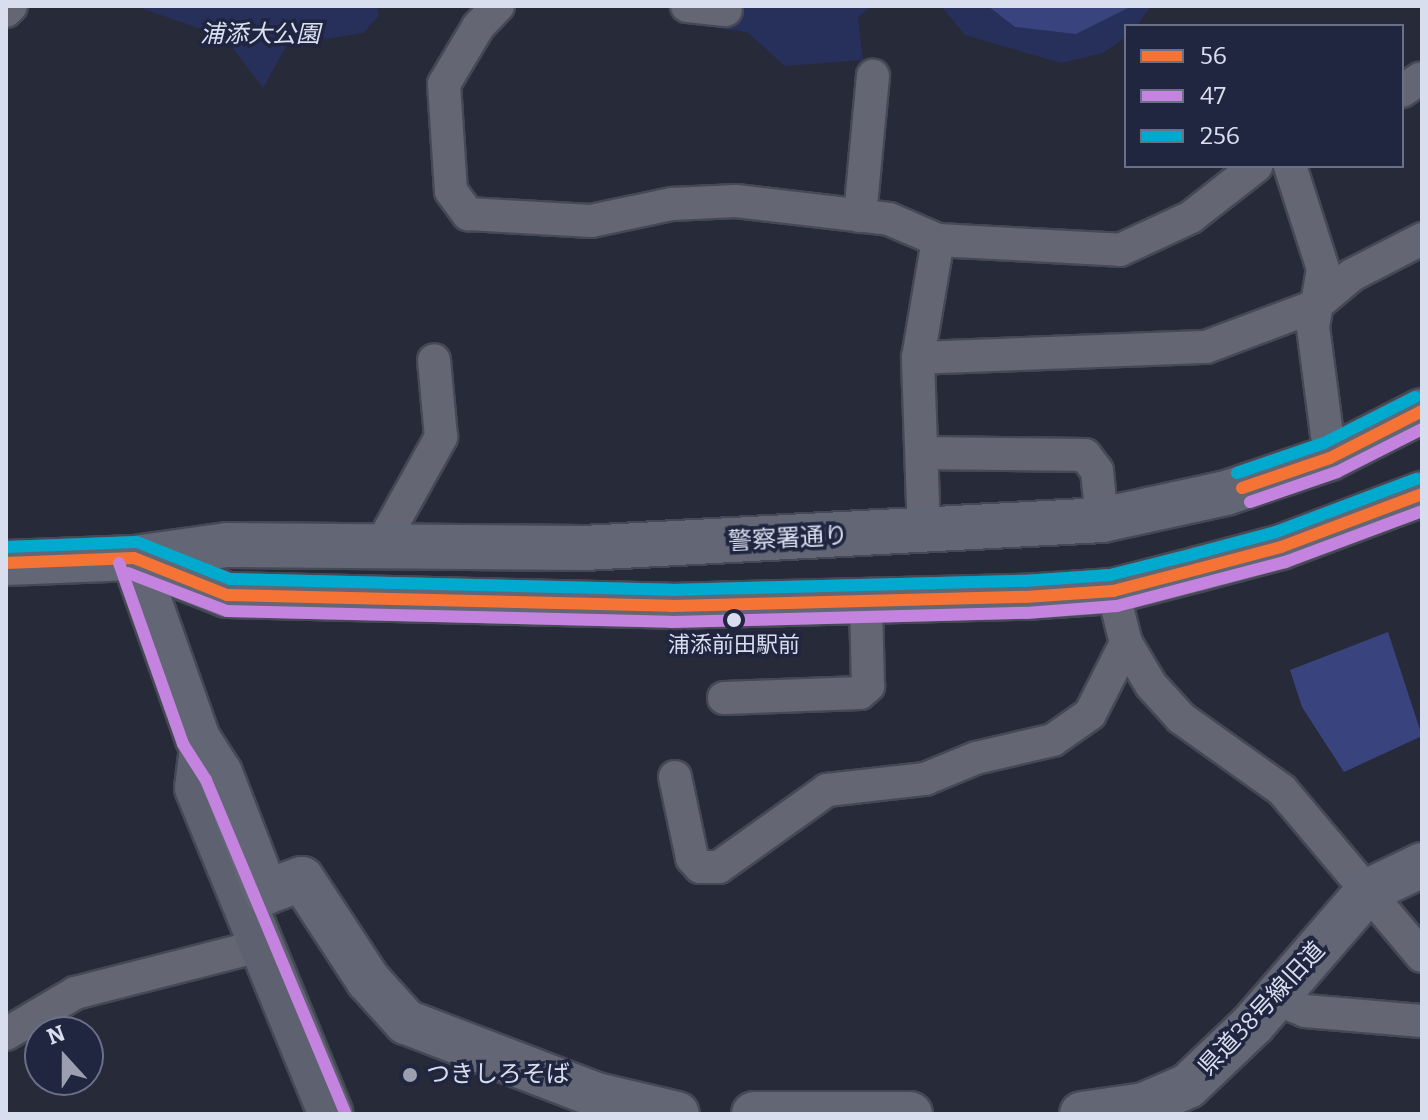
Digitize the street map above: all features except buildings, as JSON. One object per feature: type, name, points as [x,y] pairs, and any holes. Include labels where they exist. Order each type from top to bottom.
[{"type":"main road","name":"警察署通り","points":[[6,563],[134,558],[227,545],[584,548],[924,533],[1102,520],[1226,493],[1330,458],[1422,411]]},
{"type":"main road","name":"警察署通り","points":[[134,558],[227,595],[671,606],[866,604],[1113,591],[1281,547],[1422,494]]},
{"type":"main road","points":[[134,558],[202,748],[220,773],[266,892],[302,879],[383,1002],[406,1022],[596,1095],[677,1114]]},
{"type":"main road","name":"県道38号線旧道","points":[[1082,1114],[1167,1099],[1222,1057],[1368,891],[1422,865]]},
{"type":"main road","points":[[754,1114],[910,1114]]},
{"type":"street","points":[[6,11],[11,6]]},
{"type":"street","points":[[498,6],[478,27],[444,84],[451,191],[468,214],[591,221],[672,204],[736,201],[889,219],[938,240],[1120,250],[1191,217],[1253,168]]},
{"type":"street","points":[[687,6],[726,10]]},
{"type":"street","points":[[860,216],[873,76]]},
{"type":"street","points":[[1291,168],[1323,269],[1315,306],[1317,387],[1330,458]]},
{"type":"street","points":[[918,358],[1206,347],[1315,306],[1352,275],[1422,239]]},
{"type":"street","points":[[924,533],[918,358],[938,240]]},
{"type":"street","points":[[381,545],[441,437],[434,360]]},
{"type":"street","points":[[922,453],[1085,455],[1097,471],[1102,520]]},
{"type":"street","points":[[1113,591],[1126,643],[1181,718],[1282,790],[1422,956]]},
{"type":"street","points":[[724,698],[860,693],[868,686],[866,604]]},
{"type":"street","points":[[675,777],[692,858],[708,870],[719,867],[827,790],[925,779],[976,758],[1053,740],[1090,714],[1126,643]]},
{"type":"street","points":[[202,748],[197,788],[331,1114]]},
{"type":"street","points":[[266,892],[363,1114]]},
{"type":"street","points":[[6,1034],[75,993],[260,946]]},
{"type":"street","points":[[1276,999],[1305,1011],[1422,1021]]},
{"type":"green space","name":"浦添大公園","points":[[135,6],[376,6],[379,16],[363,33],[287,45],[263,88],[224,37]]},
{"type":"green space","points":[[719,6],[872,6],[858,17],[863,60],[785,66],[747,32],[717,28]]},
{"type":"green space","points":[[941,6],[1151,6],[1138,24],[1124,24],[1124,38],[1103,53],[1061,63],[965,35]]},
{"type":"shaded area","points":[[988,6],[1132,6],[1076,34],[1015,27]]},
{"type":"shaded area","points":[[1388,632],[1422,736],[1344,772],[1302,707],[1290,670]]},
{"type":"transit line","name":"256","points":[[1237,473],[1324,443],[1415,397]]},
{"type":"transit line","name":"56","points":[[1242,488],[1330,458],[1422,411]]},
{"type":"transit line","name":"47","points":[[1250,502],[1337,472],[1422,429]]},
{"type":"transit line","name":"256","points":[[6,547],[137,542],[230,579],[671,590],[1024,581],[1110,575],[1194,554],[1276,532],[1416,479]]},
{"type":"transit line","name":"56","points":[[6,563],[134,558],[227,595],[671,606],[1025,597],[1113,591],[1198,569],[1281,547],[1422,494]]},
{"type":"transit line","name":"47","points":[[128,573],[227,611],[671,622],[1026,613],[1117,606],[1285,562],[1422,511]]},
{"type":"transit line","name":"47","points":[[119,563],[183,744],[206,780],[346,1114]]},
{"type":"place","name":"浦添前田駅前","points":[[734,620]]},
{"type":"place","name":"つきしろそば","points":[[410,1075]]}]
